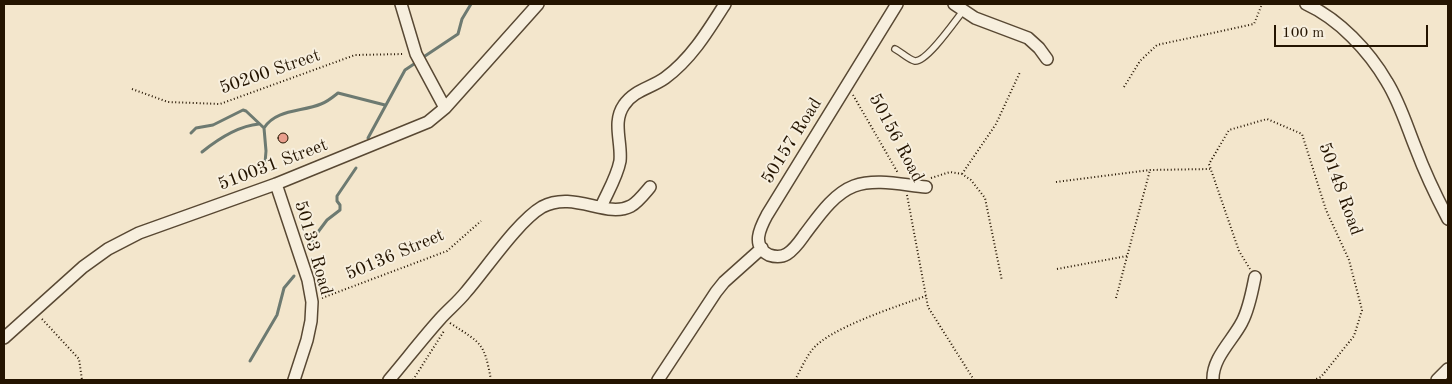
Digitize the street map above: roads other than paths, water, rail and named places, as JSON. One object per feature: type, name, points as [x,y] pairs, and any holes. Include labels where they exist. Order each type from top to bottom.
[{"type":"street","points":[[401,4],[416,54],[445,108]]},
{"type":"street","name":"510031 Street","points":[[4,338],[83,268],[108,249],[138,234],[276,184],[428,122],[445,108],[538,4]]},
{"type":"street","points":[[601,207],[619,164],[618,123],[622,107],[637,92],[663,80],[682,64],[725,4]]},
{"type":"street","name":"50156 Road","points":[[847,85],[897,4]]},
{"type":"street","points":[[1306,4],[1339,26],[1377,66],[1396,100],[1417,152],[1448,218]]},
{"type":"street","points":[[958,7],[998,28],[1028,38],[1047,59]]},
{"type":"street","name":"50157 Road","points":[[762,248],[758,237],[759,229],[766,215],[847,85]]},
{"type":"street","points":[[658,380],[716,292],[724,282],[762,248],[770,255],[779,257],[786,255],[793,250],[831,203],[840,194],[854,186],[873,183],[905,185],[925,183]]},
{"type":"street","name":"50133 Road","points":[[276,184],[308,280],[312,302],[307,340],[294,380]]},
{"type":"street","points":[[388,380],[520,227],[542,207],[552,203],[569,201],[617,209],[632,205],[650,187]]},
{"type":"street","points":[[1213,380],[1218,361],[1245,316],[1255,277]]},
{"type":"street","points":[[1437,380],[1448,370]]},
{"type":"lane","points":[[895,49],[912,60],[921,60],[938,42],[958,7]]},
{"type":"waterway","points":[[425,56],[458,34],[462,19],[471,4]]},
{"type":"waterway","points":[[368,138],[405,70],[414,64]]},
{"type":"waterway","points":[[265,163],[264,128],[275,117],[314,107],[328,101],[338,93],[385,105]]},
{"type":"waterway","points":[[191,133],[196,128],[213,125],[243,110],[264,128]]},
{"type":"waterway","points":[[202,152],[215,142],[243,127],[259,124]]},
{"type":"waterway","points":[[309,244],[327,220],[340,210],[337,196],[356,168]]},
{"type":"waterway","points":[[250,361],[277,315],[284,288],[294,276]]}]
